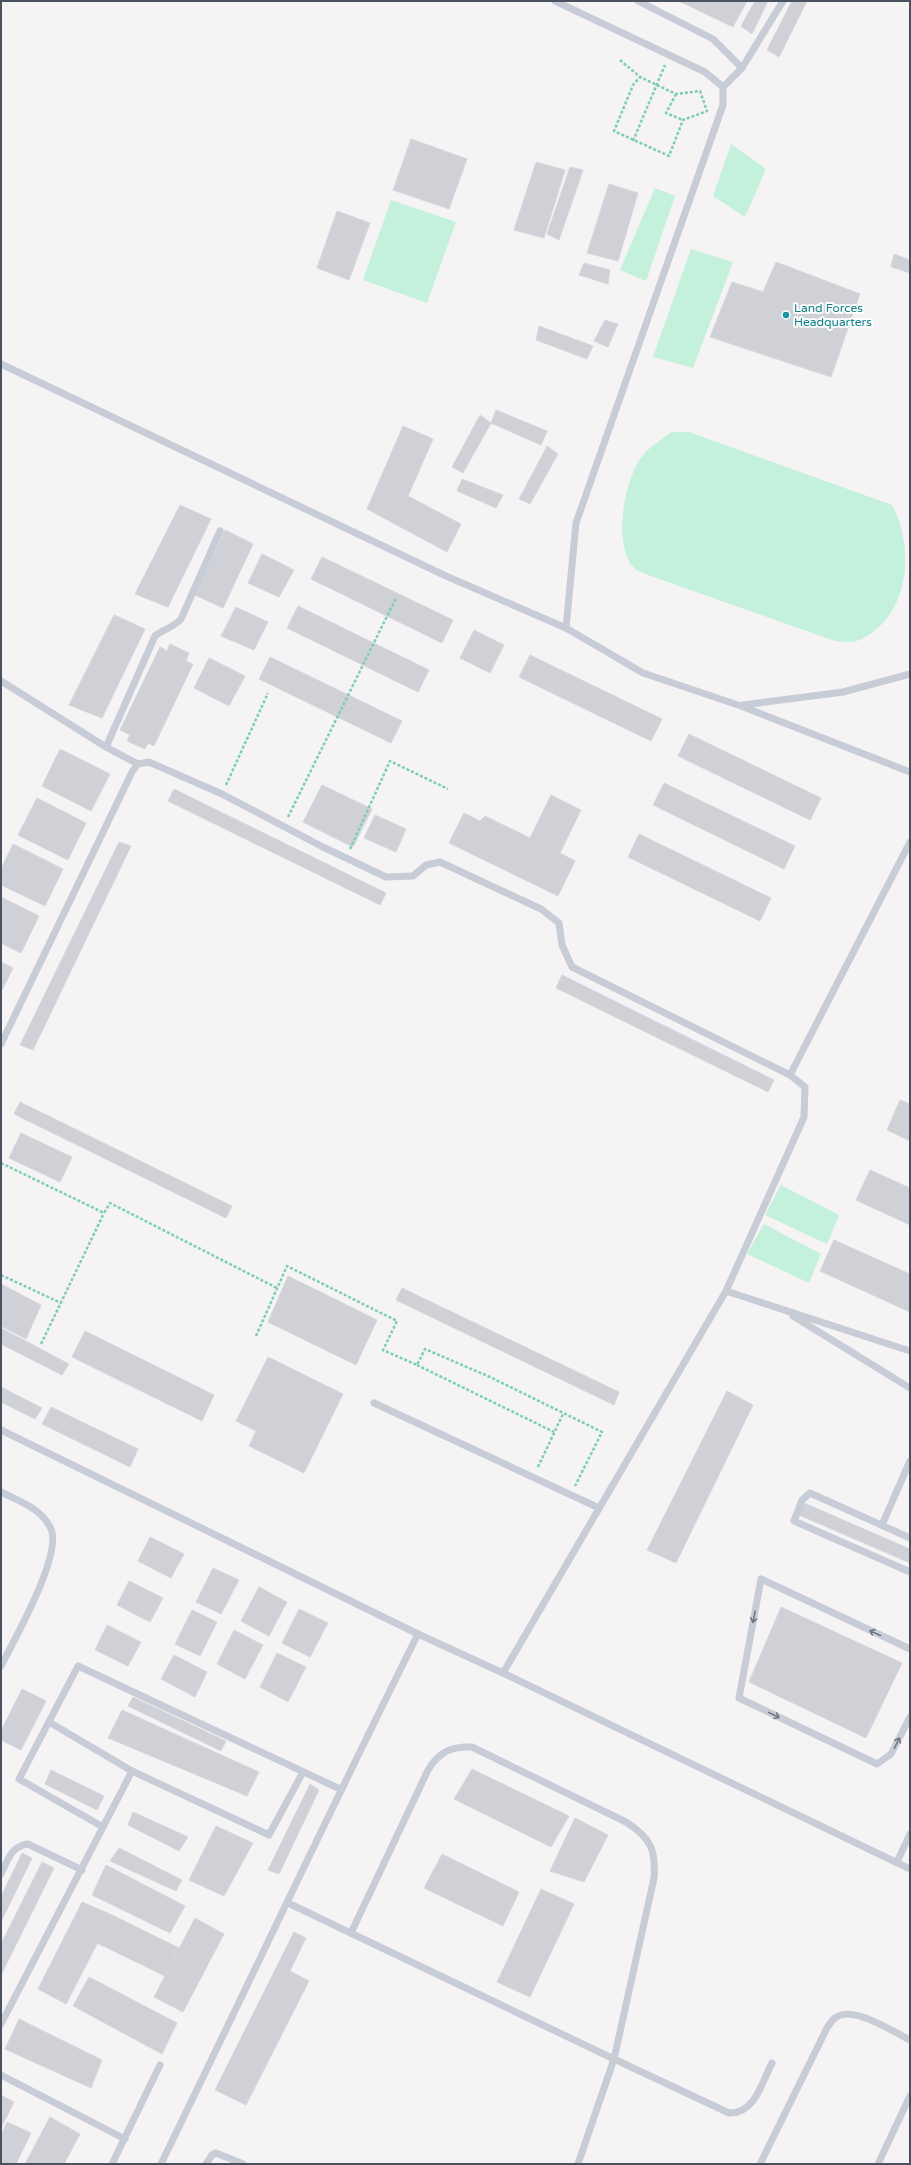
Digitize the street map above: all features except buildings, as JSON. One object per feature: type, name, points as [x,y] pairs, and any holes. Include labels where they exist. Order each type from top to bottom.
[{"type":"lane","points":[[555,1],[705,72],[723,87]]},
{"type":"lane","points":[[638,1],[713,39],[742,68]]},
{"type":"lane","points":[[566,628],[576,523],[723,104],[723,87],[742,68],[783,1]]},
{"type":"lane","points":[[1,364],[446,576],[566,628],[643,673],[741,706],[910,772]]},
{"type":"lane","points":[[106,747],[155,636],[161,631],[176,625],[181,620],[220,531]]},
{"type":"lane","points":[[741,706],[844,692],[910,674]]},
{"type":"lane","points":[[1,681],[106,747],[138,764],[149,762],[222,794],[284,827],[386,877],[413,876],[426,865],[440,862],[540,909],[559,923],[562,945],[572,967],[790,1075],[805,1087],[804,1117],[726,1291],[503,1673]]},
{"type":"lane","points":[[1,1044],[132,772],[138,764]]},
{"type":"lane","points":[[790,1075],[910,842]]},
{"type":"lane","points":[[726,1291],[910,1351]]},
{"type":"lane","points":[[783,1310],[910,1388]]},
{"type":"lane","points":[[374,1402],[571,1493],[600,1508]]},
{"type":"lane","points":[[1,1430],[418,1634],[503,1673],[910,1869]]},
{"type":"lane","points":[[882,1526],[910,1460]]},
{"type":"lane","points":[[1,1492],[39,1512],[52,1528],[53,1551],[46,1574],[1,1666]]},
{"type":"lane","points":[[910,1538],[810,1493],[802,1500],[794,1521],[910,1572]]},
{"type":"lane","points":[[910,1649],[761,1579],[739,1698],[877,1764],[891,1754],[910,1717]]},
{"type":"lane","points":[[161,2164],[288,1903],[340,1789],[418,1634]]},
{"type":"lane","points":[[103,1827],[20,1780],[78,1666],[340,1789]]},
{"type":"lane","points":[[49,1722],[132,1771],[269,1835],[302,1772]]},
{"type":"lane","points":[[351,1933],[428,1770],[435,1758],[446,1750],[458,1747],[472,1748],[638,1829],[647,1839],[654,1851],[654,1878],[614,2060],[578,2164]]},
{"type":"lane","points":[[1,2024],[132,1771]]},
{"type":"lane","points":[[897,1862],[910,1834]]},
{"type":"lane","points":[[1,1874],[14,1848],[28,1844],[82,1870]]},
{"type":"lane","points":[[288,1903],[614,2060],[729,2113],[741,2112],[751,2105],[772,2063]]},
{"type":"lane","points":[[760,2164],[827,2028],[835,2017],[846,2013],[858,2014],[910,2040]]},
{"type":"lane","points":[[112,2164],[160,2065]]},
{"type":"lane","points":[[1,2075],[125,2138]]},
{"type":"lane","points":[[878,2164],[910,2096]]},
{"type":"lane","points":[[206,2164],[212,2155],[216,2153],[243,2164]]},
{"type":"path","points":[[633,140],[668,55]]},
{"type":"path","points":[[620,60],[640,77],[676,94],[700,91],[707,112],[683,120],[666,113],[676,94]]},
{"type":"path","points":[[640,77],[633,85],[614,131],[669,156],[683,120]]},
{"type":"path","points":[[284,827],[396,598]]},
{"type":"path","points":[[222,794],[268,693]]},
{"type":"path","points":[[346,858],[390,761],[448,790]]},
{"type":"path","points":[[1,1163],[104,1213]]},
{"type":"path","points":[[41,1344],[110,1203],[277,1288]]},
{"type":"path","points":[[256,1336],[287,1266],[397,1320],[382,1350],[417,1365],[554,1432]]},
{"type":"path","points":[[1,1275],[61,1303]]},
{"type":"path","points":[[417,1365],[425,1349],[490,1377],[602,1432],[571,1493]]},
{"type":"path","points":[[533,1476],[564,1413]]},
{"type":"green space","points":[[731,144],[766,169],[745,217],[713,196]]},
{"type":"green space","points":[[655,188],[675,196],[646,281],[620,270]]},
{"type":"green space","points":[[391,200],[456,222],[427,303],[363,280]]},
{"type":"green space","points":[[691,249],[733,262],[693,368],[653,357]]},
{"type":"green space","points":[[671,432],[689,432],[892,505],[903,534],[905,566],[903,582],[898,598],[892,612],[882,624],[870,634],[854,642],[835,641],[648,575],[634,568],[627,557],[623,543],[623,510],[626,493],[631,477],[645,453]]},
{"type":"green space","points":[[781,1185],[839,1215],[827,1244],[765,1215]]},
{"type":"green space","points":[[764,1224],[821,1254],[809,1283],[747,1254]]},
{"type":"place","name":"Land Forces Headquarters","points":[[786,315]]}]
